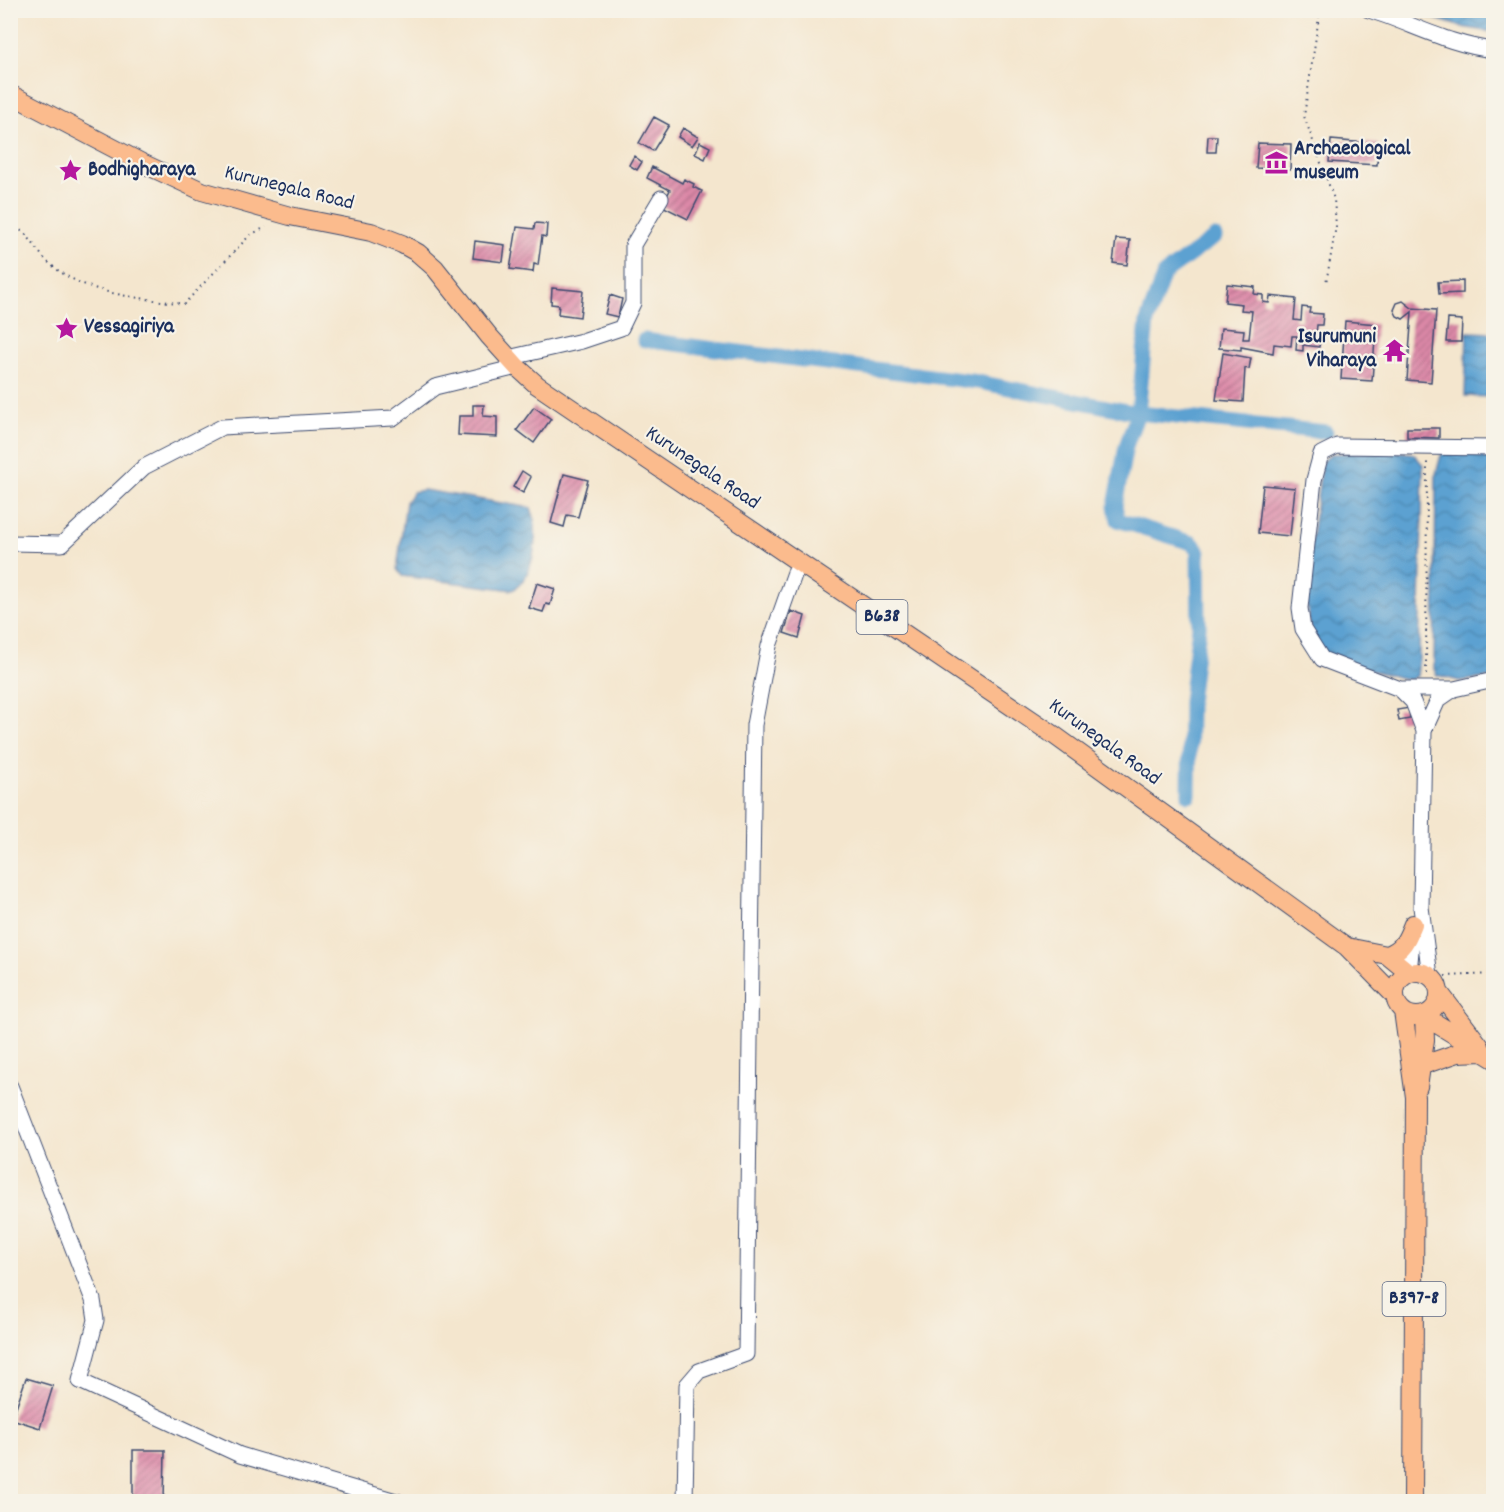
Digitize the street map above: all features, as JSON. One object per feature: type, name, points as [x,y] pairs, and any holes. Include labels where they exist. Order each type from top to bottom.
[{"type":"main road","name":"Kurunegala Road","points":[[10,94],[178,181],[226,200],[290,216],[371,232],[418,253],[435,268],[512,362],[537,385],[1054,735],[1347,947],[1394,995]]},
{"type":"main road","points":[[1387,955],[1402,947],[1413,924]]},
{"type":"main road","name":"Kurunegala Road","points":[[1347,947],[1387,955],[1409,973]]},
{"type":"main road","points":[[1409,973],[1434,984],[1489,1056],[1424,1016],[1413,1016],[1403,1011],[1396,1005],[1394,995],[1399,981],[1409,973]]},
{"type":"main road","points":[[1415,1097],[1423,1065],[1424,1016],[1435,1007],[1434,984]]},
{"type":"main road","points":[[1403,1011],[1415,1097]]},
{"type":"main road","points":[[1423,1065],[1458,1053],[1489,1056]]},
{"type":"main road","name":"B397-8","points":[[1413,1502],[1415,1097]]},
{"type":"street","points":[[1369,10],[1450,41],[1494,50]]},
{"type":"street","points":[[10,543],[62,544],[144,467],[222,427],[393,418],[435,387],[621,328],[633,303],[633,245],[661,198]]},
{"type":"street","points":[[1494,448],[1336,446],[1321,454],[1314,480],[1300,608],[1303,629],[1322,659],[1400,689],[1454,689],[1494,680]]},
{"type":"street","points":[[685,1502],[687,1385],[699,1371],[746,1354],[754,725],[769,646],[799,561]]},
{"type":"street","points":[[1400,689],[1413,702],[1424,731],[1421,907],[1434,984]]},
{"type":"street","points":[[1424,731],[1438,700],[1454,689]]},
{"type":"street","points":[[1409,973],[1413,924],[1421,907]]},
{"type":"street","points":[[10,1086],[93,1300],[96,1320],[80,1381],[240,1455],[399,1502]]},
{"type":"path","points":[[1320,10],[1304,116],[1334,199],[1336,226],[1326,283]]},
{"type":"path","points":[[10,225],[20,228],[48,262],[81,285],[124,296],[184,304],[250,235],[290,216]]},
{"type":"path","points":[[1426,689],[1427,447]]},
{"type":"path","points":[[1434,984],[1494,974]]},
{"type":"water","points":[[1409,11],[1493,11],[1493,32],[1462,27]]},
{"type":"water","points":[[1467,332],[1493,333],[1493,397],[1465,396]]},
{"type":"water","points":[[1395,451],[1414,454],[1423,465],[1419,658],[1417,676],[1410,680],[1336,662],[1312,643],[1305,590],[1322,462],[1332,454]]},
{"type":"water","points":[[1446,452],[1493,453],[1493,677],[1459,681],[1437,675],[1434,669],[1436,474],[1441,455]]},
{"type":"water","points":[[424,490],[531,508],[535,529],[534,553],[526,574],[513,590],[402,576],[397,569],[406,502],[413,492]]},
{"type":"building","points":[[654,117],[669,125],[653,151],[639,143]]},
{"type":"building","points":[[683,128],[698,137],[692,146],[678,137]]},
{"type":"building","points":[[1208,136],[1217,136],[1216,152],[1207,152]]},
{"type":"building","points":[[1331,140],[1378,144],[1377,165],[1329,162]]},
{"type":"building","points":[[700,142],[710,147],[705,159],[695,154]]},
{"type":"building","points":[[1258,143],[1291,144],[1290,170],[1256,168]]},
{"type":"building","points":[[634,156],[642,162],[637,170],[629,165]]},
{"type":"building","points":[[652,167],[682,183],[684,179],[702,191],[688,219],[662,206],[670,190],[647,178]]},
{"type":"building","points":[[535,223],[547,224],[546,237],[542,236],[538,265],[534,264],[533,272],[510,269],[517,227],[534,229]]},
{"type":"building","points":[[1116,239],[1130,240],[1127,265],[1113,263]]},
{"type":"building","points":[[475,241],[505,245],[503,262],[473,258]]},
{"type":"building","points":[[1463,281],[1463,293],[1439,294],[1438,282]]},
{"type":"building","points":[[1227,284],[1255,287],[1254,294],[1263,295],[1263,302],[1269,303],[1270,296],[1296,299],[1294,320],[1301,321],[1302,307],[1310,308],[1309,313],[1323,314],[1322,325],[1317,325],[1316,334],[1321,334],[1319,347],[1303,345],[1303,351],[1296,350],[1297,336],[1292,336],[1291,346],[1274,344],[1273,353],[1241,347],[1241,350],[1219,348],[1221,328],[1244,330],[1243,339],[1249,339],[1252,311],[1241,310],[1242,304],[1225,302]]},
{"type":"building","points":[[552,288],[583,291],[580,317],[558,314],[559,305],[551,304]]},
{"type":"building","points":[[610,295],[622,299],[618,317],[605,314]]},
{"type":"building","points":[[1403,301],[1412,308],[1436,310],[1431,382],[1407,380],[1412,312],[1403,319],[1397,316],[1394,310],[1397,303]]},
{"type":"building","points":[[1448,319],[1462,320],[1461,342],[1446,342]]},
{"type":"building","points":[[1345,321],[1376,324],[1372,381],[1341,379]]},
{"type":"building","points":[[1223,353],[1251,358],[1249,369],[1245,368],[1243,402],[1216,400]]},
{"type":"building","points":[[473,405],[484,405],[483,416],[497,417],[497,437],[458,435],[459,416],[473,416]]},
{"type":"building","points":[[534,407],[551,419],[534,443],[517,430]]},
{"type":"building","points":[[1407,428],[1439,428],[1439,438],[1407,437]]},
{"type":"building","points":[[522,471],[531,477],[523,493],[513,487]]},
{"type":"building","points":[[564,474],[588,480],[578,517],[567,515],[564,527],[551,523]]},
{"type":"building","points":[[1263,485],[1295,488],[1290,536],[1258,533]]},
{"type":"building","points":[[537,583],[555,589],[550,605],[546,604],[543,612],[529,608]]},
{"type":"building","points":[[791,611],[805,616],[799,638],[784,633]]},
{"type":"building","points":[[1409,708],[1410,719],[1399,721],[1397,710]]},
{"type":"building","points":[[26,1378],[53,1386],[40,1428],[12,1419]]},
{"type":"building","points":[[133,1450],[165,1450],[164,1502],[133,1502]]},
{"type":"waterway","points":[[1189,795],[1190,702],[1199,627],[1198,550],[1192,543],[1118,520],[1115,506],[1126,446],[1138,413],[1147,321],[1164,274],[1215,237]]},
{"type":"waterway","points":[[644,340],[978,382],[1138,413],[1326,432]]},
{"type":"place","name":"Archaeological museum","points":[[1276,162]]},
{"type":"place","name":"Bodhigharaya","points":[[70,171]]},
{"type":"place","name":"Vessagiriya","points":[[66,328]]},
{"type":"place","name":"Isurumuni Viharaya","points":[[1394,350]]}]
